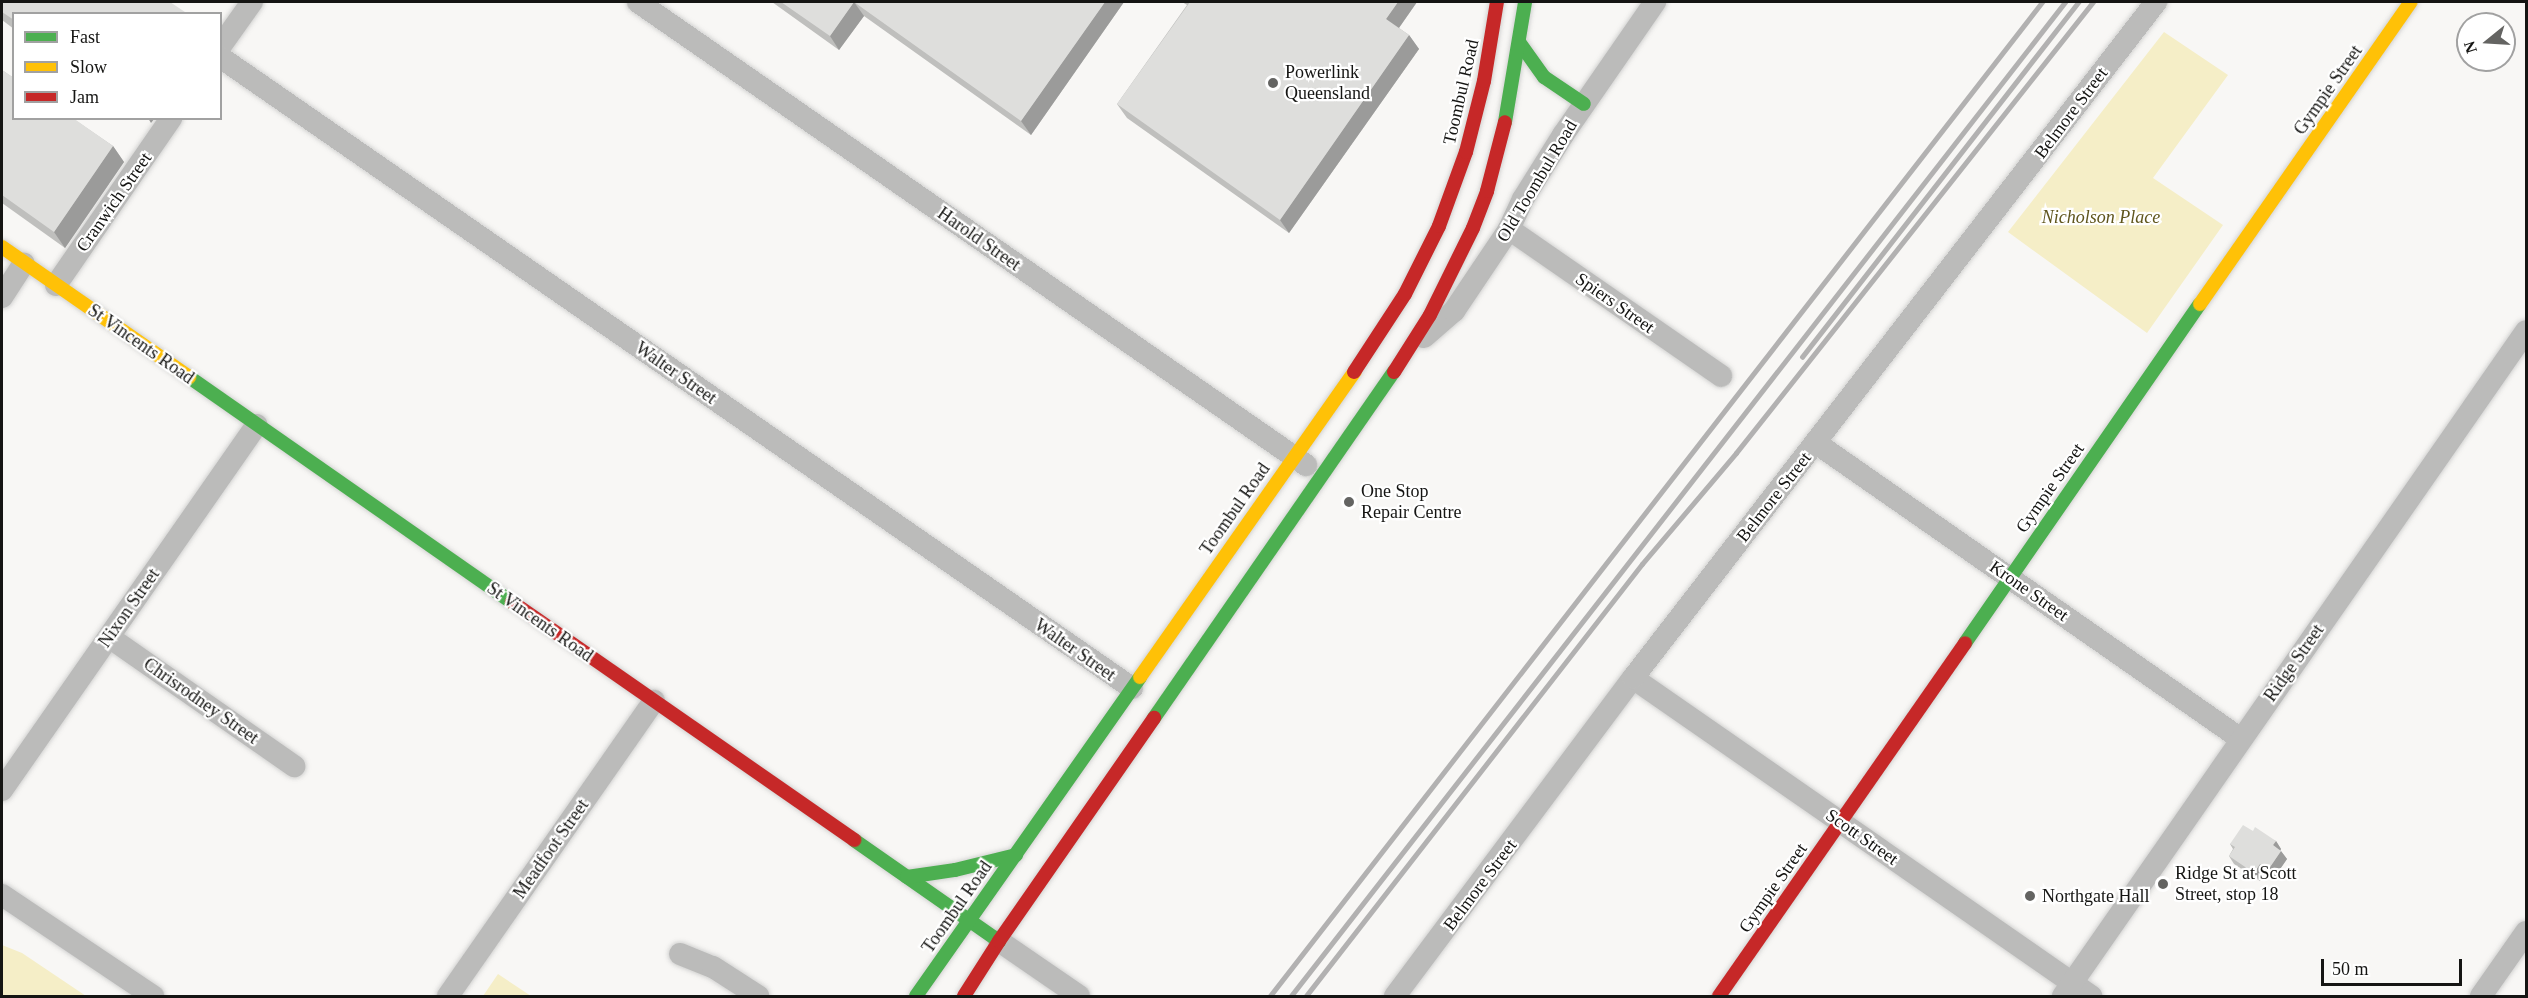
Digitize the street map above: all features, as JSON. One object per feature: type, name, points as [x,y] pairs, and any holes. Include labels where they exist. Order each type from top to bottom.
[{"type":"main road","name":"Toombul Road","points":[[916,996],[1387,324],[1439,226],[1463,161],[1475,118],[1497,2]]},
{"type":"main road","points":[[964,996],[999,941],[1409,350],[1430,315],[1473,228],[1487,191],[1507,114],[1525,2]]},
{"type":"main road","name":"Gympie Street","points":[[1719,996],[2411,2]]},
{"type":"main road","points":[[1519,42],[1545,77],[1584,104]]},
{"type":"main road","name":"St Vincents Road","points":[[2,247],[999,941]]},
{"type":"main road","points":[[907,877],[955,870],[1016,855]]},
{"type":"street","points":[[222,44],[252,2]]},
{"type":"street","name":"Harold Street","points":[[638,2],[1322,476]]},
{"type":"street","name":"Old Toombul Road","points":[[1409,350],[1454,311],[1509,229],[1523,199],[1584,104],[1654,2]]},
{"type":"street","name":"Belmore Street","points":[[1395,996],[1633,678],[2156,2]]},
{"type":"street","name":"Walter Street","points":[[222,58],[1132,688]]},
{"type":"street","name":"Cranwich Street","points":[[57,285],[170,120]]},
{"type":"street","name":"Spiers Street","points":[[1509,229],[1720,376]]},
{"type":"street","points":[[2,297],[24,263]]},
{"type":"street","name":"Ridge Street","points":[[2067,990],[2526,331]]},
{"type":"street","name":"Nixon Street","points":[[2,790],[257,425]]},
{"type":"street","name":"Krone Street","points":[[1816,443],[2241,740]]},
{"type":"street","name":"Chrisrodney Street","points":[[109,637],[294,766]]},
{"type":"street","name":"Scott Street","points":[[1633,678],[1841,822],[2067,990],[2091,996]]},
{"type":"street","name":"Meadfoot Street","points":[[448,996],[654,701]]},
{"type":"street","points":[[2,895],[153,996]]},
{"type":"street","points":[[2481,996],[2526,932]]},
{"type":"street","name":"St Vincents Road","points":[[999,941],[1079,996]]},
{"type":"street","points":[[680,954],[713,967],[758,996]]},
{"type":"green space","name":"Nicholson Place","points":[[2164,32],[2228,75],[2153,178],[2223,225],[2147,333],[2008,232]]},
{"type":"green space","points":[[2,945],[22,953],[86,996],[2,996]]},
{"type":"green space","points":[[498,974],[531,996],[483,996]]},
{"type":"building","points":[[2,2],[170,2],[185,12],[12,12],[12,19],[2,12]]},
{"type":"building","points":[[781,2],[854,2],[830,36]]},
{"type":"building","points":[[854,2],[1105,2],[1021,121]]},
{"type":"building","name":"Powerlink Queensland","points":[[1190,2],[1398,2],[1386,19],[1409,35],[1280,220],[1117,104]]},
{"type":"building","points":[[2,70],[12,77],[12,120],[76,120],[113,146],[54,232],[2,195]]},
{"type":"building","points":[[2243,825],[2253,831],[2255,827],[2276,841],[2273,845],[2281,851],[2268,870],[2260,864],[2254,873],[2229,856],[2235,847],[2230,844]]},
{"type":"railway","points":[[1270,996],[2042,2]]},
{"type":"railway","points":[[1291,996],[2065,2]]},
{"type":"railway","points":[[1802,357],[2078,2]]},
{"type":"railway","points":[[1306,996],[1642,564],[1736,453],[2093,2]]},
{"type":"traffic: fast","points":[[1505,122],[1525,2]]},
{"type":"traffic: fast","points":[[1519,42],[1544,77],[1584,104]]},
{"type":"traffic: fast","points":[[1965,643],[2200,304]]},
{"type":"traffic: fast","points":[[1154,718],[1394,372]]},
{"type":"traffic: fast","points":[[189,377],[512,602]]},
{"type":"traffic: fast","points":[[916,996],[1140,677]]},
{"type":"traffic: fast","points":[[854,840],[999,941]]},
{"type":"traffic: fast","points":[[907,877],[955,870],[1016,855]]},
{"type":"traffic: slow","points":[[2200,304],[2411,2]]},
{"type":"traffic: slow","points":[[2,247],[189,377]]},
{"type":"traffic: slow","points":[[1140,677],[1354,372]]},
{"type":"traffic: jam","points":[[1354,372],[1405,294],[1439,226],[1466,152],[1484,81],[1497,2]]},
{"type":"traffic: jam","points":[[1394,372],[1430,315],[1473,228],[1487,191],[1505,122]]},
{"type":"traffic: jam","points":[[512,602],[854,840]]},
{"type":"traffic: jam","points":[[1719,996],[1965,643]]},
{"type":"traffic: jam","points":[[964,996],[999,941],[1154,718]]},
{"type":"place","name":"Powerlink Queensland","points":[[1273,83]]},
{"type":"place","name":"One Stop Repair Centre","points":[[1349,502]]},
{"type":"place","name":"Ridge St at Scott Street, stop 18","points":[[2163,884]]},
{"type":"place","name":"Northgate Hall","points":[[2030,896]]}]
